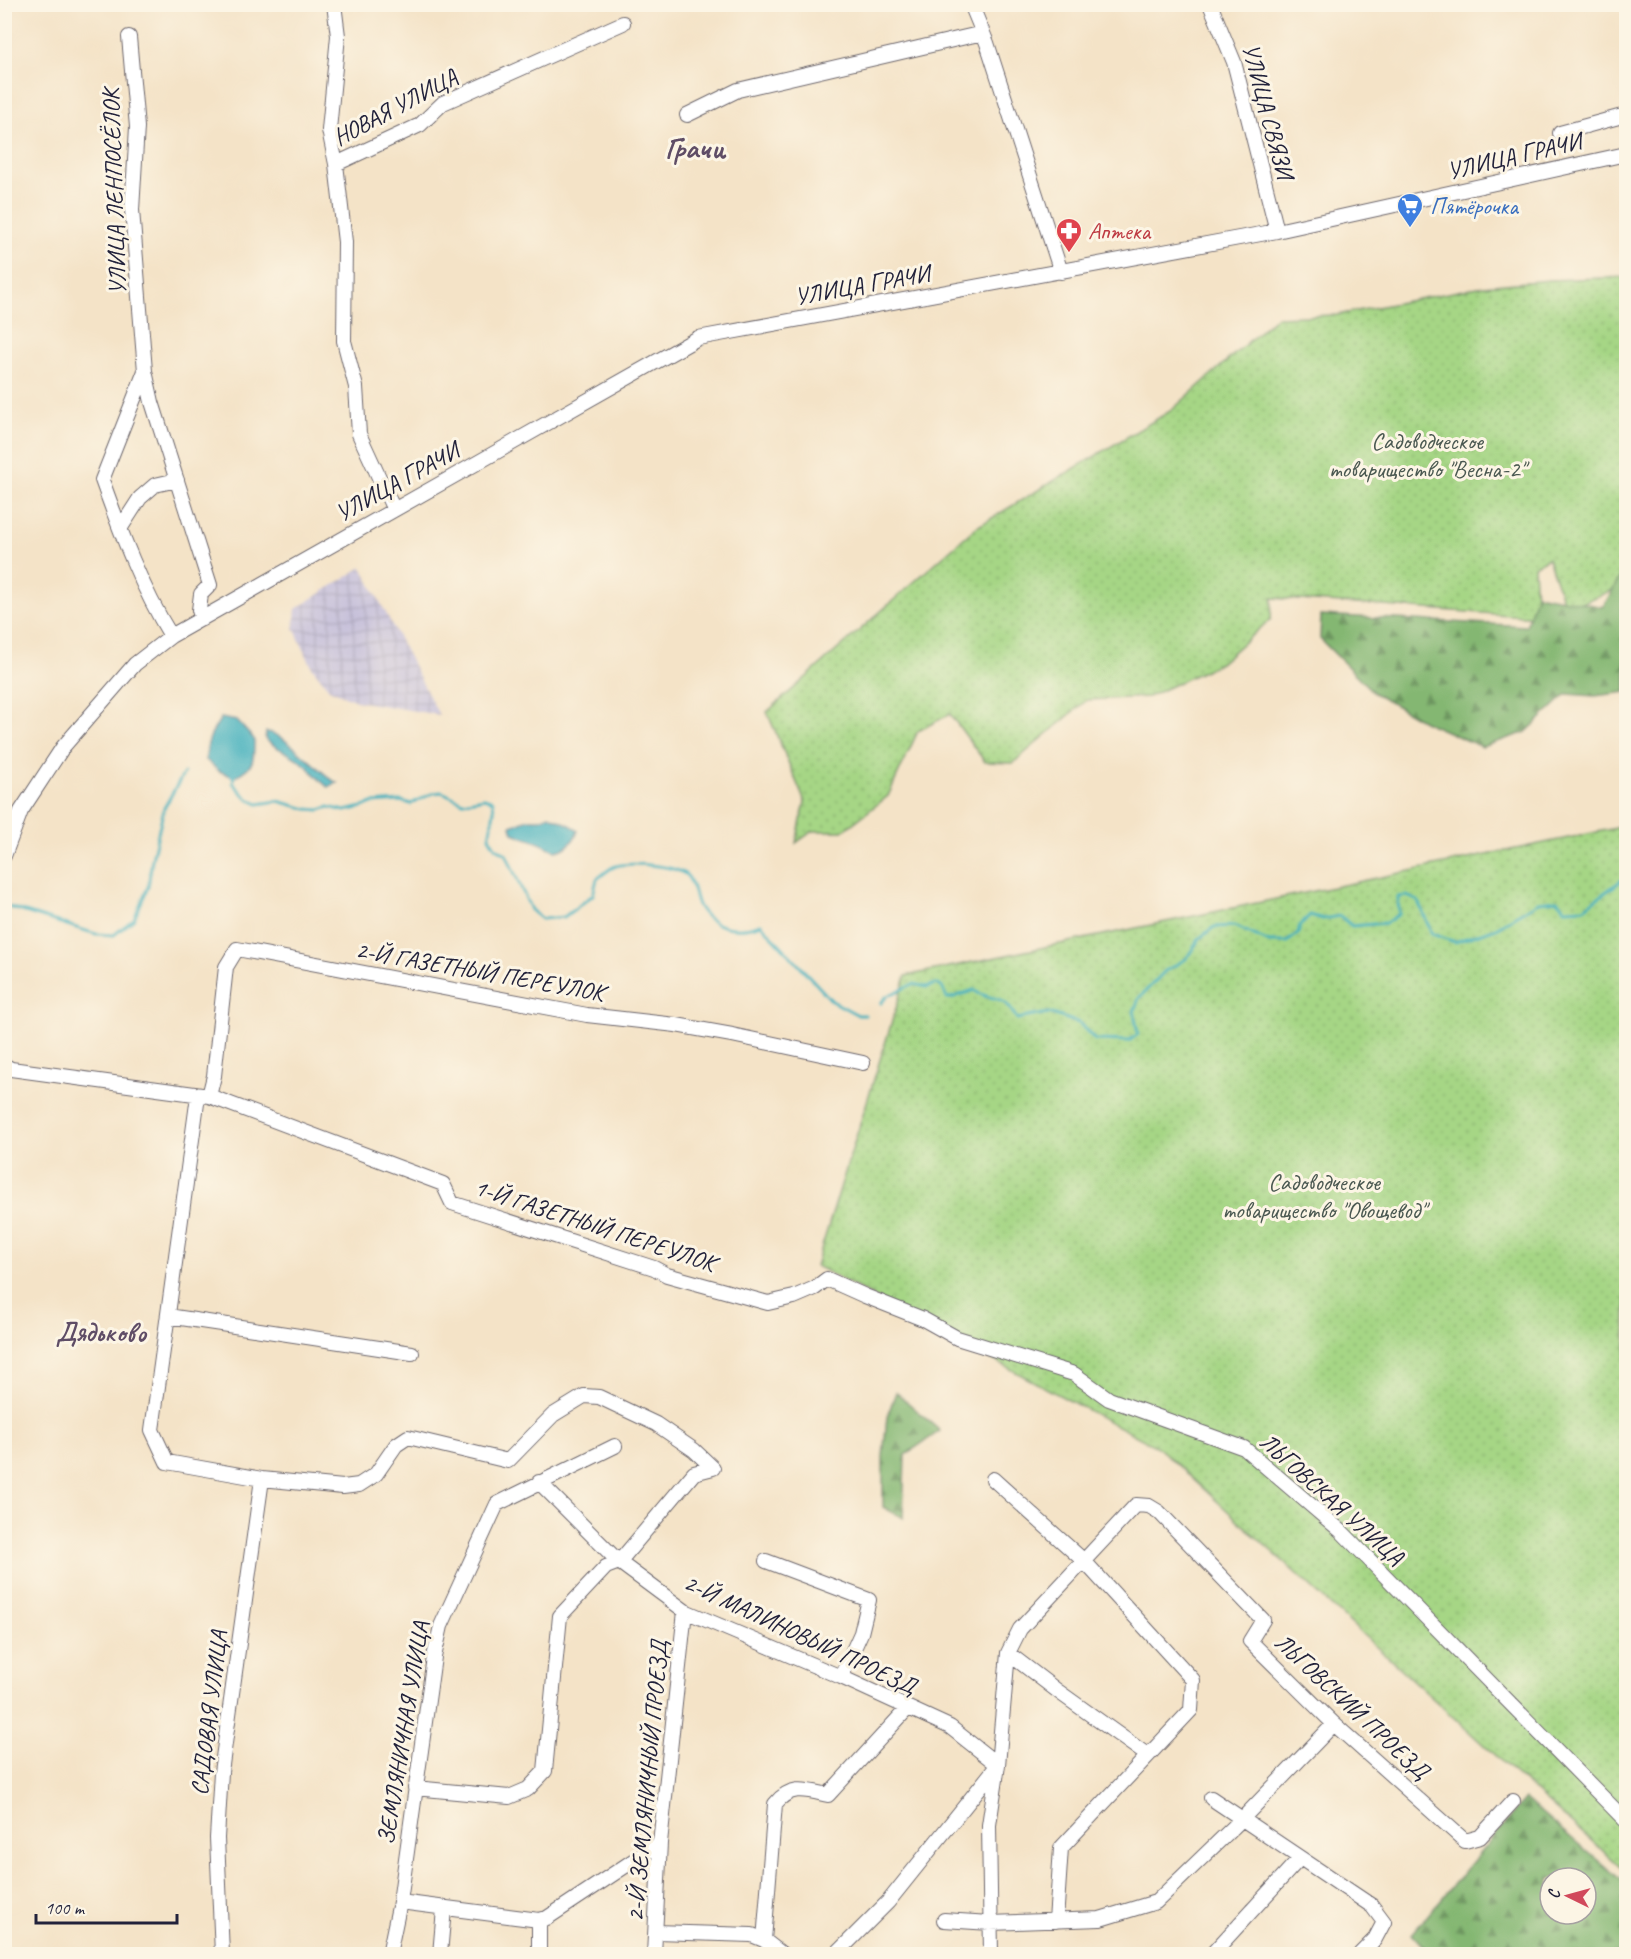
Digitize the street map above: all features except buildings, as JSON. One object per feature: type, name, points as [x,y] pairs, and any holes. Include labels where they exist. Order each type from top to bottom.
[{"type":"street","name":"НОВАЯ УЛИЦА","points":[[334,4],[338,36],[329,130],[336,164],[420,125],[443,103],[623,23]]},
{"type":"street","points":[[971,4],[983,33],[1061,272]]},
{"type":"street","name":"УЛИЦА СВЯЗИ","points":[[1210,4],[1234,62],[1276,231]]},
{"type":"street","points":[[687,115],[738,90],[983,33]]},
{"type":"street","name":"УЛИЦА ЛЕНПОСЁЛОК","points":[[129,37],[137,127],[132,210],[145,371],[152,402],[210,585],[201,594],[199,610],[202,619]]},
{"type":"street","points":[[1560,133],[1626,115]]},
{"type":"street","name":"УЛИЦА ГРАЧИ","points":[[4,856],[21,811],[63,747],[135,664],[171,636],[698,338],[1276,231],[1626,154]]},
{"type":"street","points":[[336,164],[345,242],[344,341],[356,387],[359,434],[394,510]]},
{"type":"street","points":[[145,371],[102,480],[120,529],[155,609],[171,636]]},
{"type":"street","points":[[120,529],[140,498],[155,485],[177,480]]},
{"type":"street","name":"2-Й ГАЗЕТНЫЙ ПЕРЕУЛОК","points":[[204,1096],[214,1076],[226,967],[237,949],[588,1015],[676,1025],[721,1033],[863,1063]]},
{"type":"street","name":"1-Й ГАЗЕТНЫЙ ПЕРЕУЛОК","points":[[4,1065],[11,1069],[204,1096],[443,1184],[452,1203],[654,1268],[667,1275],[768,1304]]},
{"type":"street","points":[[204,1096],[152,1430],[167,1462],[262,1479],[343,1487],[359,1485],[376,1474],[396,1444],[408,1437],[508,1461],[553,1416],[584,1396],[599,1397],[656,1424],[694,1450],[713,1468],[694,1473],[619,1562],[606,1567],[560,1616],[545,1771],[528,1789],[509,1797],[415,1788]]},
{"type":"street","name":"ЛЬГОВСКАЯ УЛИЦА","points":[[768,1304],[794,1297],[815,1288],[827,1279],[924,1319],[957,1338],[1074,1374],[1109,1399],[1244,1448],[1341,1531],[1626,1821]]},
{"type":"street","points":[[168,1316],[412,1353]]},
{"type":"street","name":"ЗЕМЛЯНИЧНАЯ УЛИЦА","points":[[389,1954],[400,1902],[434,1657],[441,1626],[497,1504],[615,1446]]},
{"type":"street","name":"САДОВАЯ УЛИЦА","points":[[222,1954],[218,1838],[221,1772],[262,1479]]},
{"type":"street","points":[[993,1479],[1084,1561],[1193,1680],[1191,1710],[1061,1848],[1056,1921]]},
{"type":"street","name":"2-Й МАЛИНОВЫЙ ПРОЕЗД","points":[[539,1482],[619,1562],[685,1611],[841,1677],[950,1727],[998,1765]]},
{"type":"street","name":"ЛЬГОВСКИЙ ПРОЕЗД","points":[[1084,1561],[1136,1505],[1149,1506],[1159,1512],[1263,1620],[1250,1641],[1334,1724],[1465,1841],[1480,1837],[1514,1801]]},
{"type":"street","points":[[766,1561],[869,1600],[861,1633],[841,1677]]},
{"type":"street","points":[[991,1954],[989,1825],[998,1765],[1008,1653],[1020,1629],[1084,1561]]},
{"type":"street","name":"2-Й ЗЕМЛЯНИЧНЫЙ ПРОЕЗД","points":[[654,1954],[660,1843],[685,1611]]},
{"type":"street","points":[[1008,1653],[1147,1755]]},
{"type":"street","points":[[764,1940],[775,1804],[782,1795],[799,1789],[828,1795],[907,1709]]},
{"type":"street","points":[[944,1920],[990,1923],[1100,1919],[1156,1902],[1242,1819],[1334,1724]]},
{"type":"street","points":[[836,1954],[888,1902],[998,1765]]},
{"type":"street","points":[[1211,1798],[1372,1906],[1384,1922],[1375,1939],[1360,1954]]},
{"type":"street","points":[[400,1902],[539,1920],[548,1918],[660,1843]]},
{"type":"street","points":[[1212,1954],[1300,1858]]},
{"type":"street","points":[[440,1954],[444,1909]]},
{"type":"street","points":[[539,1920],[539,1954]]},
{"type":"street","points":[[656,1932],[745,1934],[764,1940],[782,1954]]},
{"type":"shaded area","points":[[362,567],[439,715],[356,701],[329,689],[312,667],[294,628],[296,609]]},
{"type":"green space","name":"Садоводческое товарищество \"Весна-2\"","points":[[1626,277],[1626,584],[1566,610],[1548,558],[1534,566],[1537,617],[1272,598],[1271,619],[1220,663],[1148,697],[1087,700],[1013,763],[985,762],[950,714],[918,731],[888,796],[843,831],[813,831],[796,843],[805,802],[767,712],[975,528],[1172,410],[1276,317],[1337,315],[1483,286]]},
{"type":"green space","points":[[1626,566],[1626,692],[1595,696],[1567,694],[1526,732],[1482,747],[1423,721],[1374,693],[1320,639],[1321,615],[1526,626],[1537,594],[1603,607]]},
{"type":"green space","name":"Садоводческое товарищество \"Овощевод\"","points":[[1626,826],[1626,1871],[1512,1771],[1159,1448],[816,1266],[906,976]]},
{"type":"green space","points":[[896,1392],[940,1431],[905,1455],[903,1518],[883,1507],[883,1456],[887,1417]]},
{"type":"green space","points":[[1525,1799],[1626,1884],[1626,1954],[1430,1954],[1412,1934]]},
{"type":"water","points":[[221,718],[237,721],[254,739],[254,753],[250,766],[234,777],[219,771],[206,760],[210,738]]},
{"type":"water","points":[[266,732],[283,739],[337,783],[328,787],[294,756],[265,739]]},
{"type":"water","points":[[549,815],[578,831],[563,849],[555,851],[513,833],[511,826],[528,819],[540,819]]},
{"type":"waterway","points":[[9,907],[96,934],[114,935],[134,919],[148,887],[164,808],[184,773]]},
{"type":"waterway","points":[[231,775],[234,777],[233,783],[247,798],[258,804],[278,801],[307,809],[320,810],[329,807],[345,811],[372,803],[401,801],[411,804],[433,793],[442,792],[463,802],[484,798],[493,801],[494,812],[489,837],[495,847],[506,854],[531,910],[542,919],[564,917],[593,895],[597,879],[616,866],[665,867],[688,877],[699,907],[705,915],[719,925],[727,927],[744,928],[761,924],[832,1001],[858,1015],[865,1015]]},
{"type":"waterway","points":[[881,1003],[887,996],[913,984],[927,987],[936,984],[942,987],[947,998],[974,990],[998,999],[1007,1005],[1017,1019],[1049,1013],[1079,1023],[1095,1040],[1129,1041],[1138,1034],[1134,1012],[1139,998],[1165,971],[1186,959],[1200,938],[1214,927],[1235,926],[1269,942],[1287,942],[1299,933],[1299,926],[1310,915],[1323,919],[1340,916],[1352,926],[1386,923],[1399,914],[1398,897],[1407,896],[1418,901],[1432,934],[1455,942],[1496,928],[1538,902],[1557,900],[1565,909],[1584,908],[1622,880],[1626,881]]},
{"type":"place","name":"Пятёрочка","points":[[1410,229]]},
{"type":"place","name":"Аптека","points":[[1069,254]]},
{"type":"district","name":"Грачи","points":[[695,148]]},
{"type":"district","name":"Дядьково","points":[[101,1332]]}]
